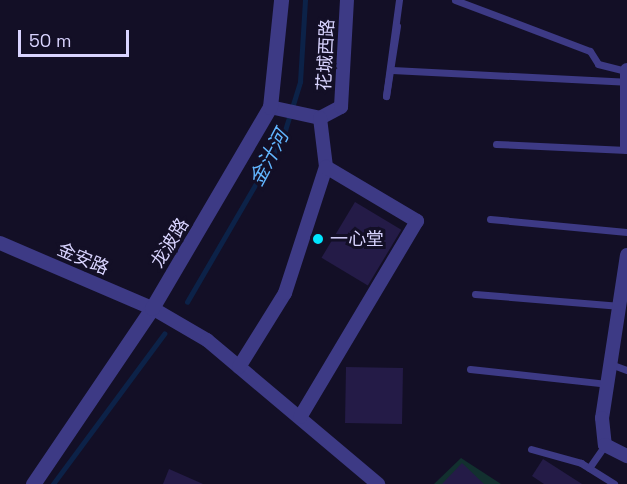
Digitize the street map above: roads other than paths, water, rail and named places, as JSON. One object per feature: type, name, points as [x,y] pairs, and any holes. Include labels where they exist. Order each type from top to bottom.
[{"type":"street","name":"龙波路","points":[[33,484],[152,308],[270,107],[281,0]]},
{"type":"street","name":"花城西路","points":[[270,107],[302,116],[320,118],[341,107],[347,0]]},
{"type":"street","points":[[627,75],[627,146]]},
{"type":"street","points":[[239,367],[285,293],[326,167],[320,118]]},
{"type":"street","points":[[300,417],[417,221],[326,167]]},
{"type":"street","name":"金安路","points":[[0,243],[152,308],[207,340],[378,484]]},
{"type":"street","points":[[627,255],[625,290],[602,418],[605,445],[627,456]]},
{"type":"lane","points":[[397,26],[386,96],[392,70],[397,26],[399,0]]},
{"type":"lane","points":[[455,0],[590,51],[598,64],[627,75]]},
{"type":"lane","points":[[392,70],[627,75]]},
{"type":"lane","points":[[496,144],[627,146]]},
{"type":"lane","points":[[490,219],[627,232]]},
{"type":"lane","points":[[475,294],[621,306]]},
{"type":"lane","points":[[613,365],[627,370]]},
{"type":"lane","points":[[470,369],[609,384]]},
{"type":"lane","points":[[589,468],[605,445]]},
{"type":"lane","points":[[531,449],[589,468],[614,484]]},
{"type":"waterway","name":"金汁河","points":[[187,302],[283,137],[300,82],[305,0]]},
{"type":"waterway","name":"金汁河","points":[[53,484],[164,334]]},
{"type":"place","name":"一心堂","points":[[318,239]]}]
